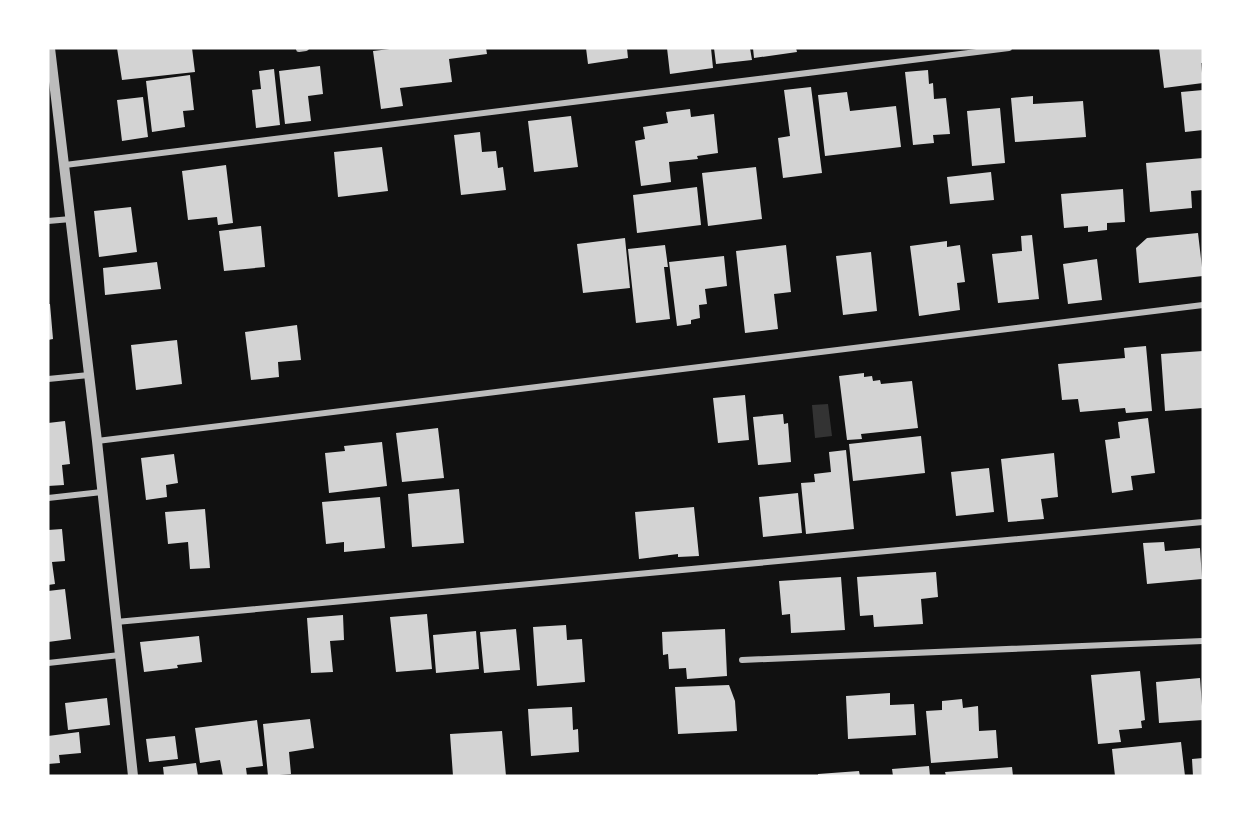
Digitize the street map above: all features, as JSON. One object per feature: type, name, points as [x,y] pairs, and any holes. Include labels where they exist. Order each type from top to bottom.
[{"type":"street","points":[[50,48],[53,107],[65,165],[133,776]]},
{"type":"street","points":[[299,49],[306,48]]},
{"type":"street","points":[[65,165],[1009,48]]},
{"type":"street","points":[[48,221],[71,219]]},
{"type":"street","points":[[97,441],[1203,305]]},
{"type":"street","points":[[48,379],[89,375]]},
{"type":"street","points":[[48,498],[102,492]]},
{"type":"street","points":[[116,622],[1203,522]]},
{"type":"street","points":[[742,660],[1203,641]]},
{"type":"street","points":[[48,663],[120,655]]},
{"type":"shaded area","points":[[828,404],[832,436],[815,438],[812,405]]},
{"type":"building","points":[[117,48],[192,48],[195,72],[122,80]]},
{"type":"building","points":[[398,48],[486,48],[487,54],[449,59],[452,82],[400,88],[403,106],[381,109],[373,51]]},
{"type":"building","points":[[586,48],[627,48],[628,58],[588,64]]},
{"type":"building","points":[[667,48],[711,48],[713,68],[670,74]]},
{"type":"building","points":[[714,48],[750,48],[752,60],[716,64]]},
{"type":"building","points":[[753,48],[796,48],[797,52],[754,58]]},
{"type":"building","points":[[1159,48],[1203,48],[1203,63],[1201,63],[1203,83],[1164,88]]},
{"type":"building","points":[[320,66],[323,94],[308,96],[311,121],[285,124],[279,71]]},
{"type":"building","points":[[274,69],[280,125],[256,128],[252,90],[261,89],[259,71]]},
{"type":"building","points":[[928,70],[929,84],[933,83],[934,99],[946,98],[950,134],[933,135],[934,143],[913,145],[905,72]]},
{"type":"building","points":[[190,75],[194,110],[183,111],[185,127],[152,132],[146,81]]},
{"type":"building","points":[[811,87],[822,173],[783,178],[778,138],[790,136],[784,90]]},
{"type":"building","points":[[1203,90],[1203,130],[1185,132],[1181,92]]},
{"type":"building","points":[[847,92],[850,111],[896,106],[901,147],[825,156],[818,95]]},
{"type":"building","points":[[1033,96],[1033,104],[1083,101],[1086,137],[1015,142],[1011,98]]},
{"type":"building","points":[[143,97],[148,137],[122,141],[117,100]]},
{"type":"building","points":[[1000,108],[1005,163],[972,166],[967,111]]},
{"type":"building","points":[[690,109],[691,117],[714,114],[718,153],[697,156],[698,159],[669,162],[671,182],[641,186],[635,141],[645,139],[643,127],[668,123],[666,112]]},
{"type":"building","points":[[571,116],[578,167],[534,172],[528,121]]},
{"type":"building","points":[[480,132],[482,152],[496,151],[498,168],[503,167],[506,190],[461,195],[454,135]]},
{"type":"building","points":[[382,147],[388,191],[338,197],[334,152]]},
{"type":"building","points":[[1203,158],[1203,190],[1191,191],[1192,208],[1150,212],[1146,163]]},
{"type":"building","points":[[226,165],[233,223],[218,225],[217,217],[188,220],[182,171]]},
{"type":"building","points":[[756,167],[762,219],[708,226],[702,173]]},
{"type":"building","points":[[991,172],[994,200],[950,204],[947,177]]},
{"type":"building","points":[[697,187],[701,225],[637,233],[633,195]]},
{"type":"building","points":[[1123,189],[1125,222],[1107,223],[1107,230],[1088,232],[1088,226],[1064,228],[1061,194]]},
{"type":"building","points":[[131,207],[137,252],[99,257],[94,211]]},
{"type":"building","points":[[261,226],[265,267],[224,271],[219,231]]},
{"type":"building","points":[[1198,233],[1203,276],[1139,283],[1136,248],[1147,238]]},
{"type":"building","points":[[1032,235],[1039,299],[998,303],[992,254],[1022,251],[1021,236]]},
{"type":"building","points":[[625,238],[630,288],[583,293],[577,244]]},
{"type":"building","points":[[947,241],[947,247],[960,245],[965,282],[957,283],[960,310],[919,316],[910,246]]},
{"type":"building","points":[[665,245],[668,267],[664,267],[670,319],[636,323],[628,249]]},
{"type":"building","points":[[786,245],[791,292],[774,294],[778,329],[745,333],[736,251]]},
{"type":"building","points":[[871,252],[877,311],[843,315],[836,256]]},
{"type":"building","points":[[724,256],[727,286],[705,289],[707,304],[699,305],[700,318],[691,320],[691,324],[677,326],[669,262]]},
{"type":"building","points":[[1097,259],[1102,300],[1068,304],[1063,264]]},
{"type":"building","points":[[157,262],[161,289],[105,295],[103,268]]},
{"type":"building","points":[[48,304],[50,304],[53,339],[48,340]]},
{"type":"building","points":[[297,325],[301,360],[278,362],[279,377],[251,380],[245,332]]},
{"type":"building","points":[[177,340],[182,384],[136,390],[131,345]]},
{"type":"building","points":[[1146,346],[1152,411],[1126,413],[1125,408],[1080,412],[1078,399],[1062,400],[1058,364],[1125,358],[1124,348]]},
{"type":"building","points":[[1203,351],[1203,408],[1165,411],[1161,354]]},
{"type":"building","points":[[864,373],[864,377],[872,376],[873,381],[880,380],[881,384],[912,381],[918,428],[861,434],[862,439],[847,440],[839,376]]},
{"type":"building","points":[[745,395],[749,440],[718,443],[713,398]]},
{"type":"building","points":[[783,414],[784,424],[788,423],[791,462],[758,465],[753,417]]},
{"type":"building","points":[[1148,418],[1155,473],[1131,476],[1133,490],[1112,493],[1105,440],[1120,438],[1118,422]]},
{"type":"building","points":[[65,421],[70,464],[62,465],[64,485],[48,486],[48,423]]},
{"type":"building","points":[[438,428],[444,478],[402,482],[396,433]]},
{"type":"building","points":[[921,436],[925,473],[853,481],[849,444]]},
{"type":"building","points":[[382,442],[387,486],[329,493],[325,453],[345,451],[344,446]]},
{"type":"building","points":[[846,450],[854,529],[806,534],[801,483],[815,482],[814,474],[831,472],[829,452]]},
{"type":"building","points":[[1054,453],[1058,497],[1041,499],[1044,519],[1008,522],[1001,459]]},
{"type":"building","points":[[174,454],[178,483],[166,485],[167,497],[146,500],[141,458]]},
{"type":"building","points":[[989,468],[994,512],[956,516],[951,472]]},
{"type":"building","points":[[459,489],[464,543],[412,547],[408,494]]},
{"type":"building","points":[[798,493],[802,533],[763,537],[759,497]]},
{"type":"building","points":[[380,497],[385,548],[344,552],[344,542],[326,544],[322,502]]},
{"type":"building","points":[[694,507],[699,556],[678,557],[678,554],[639,559],[635,512]]},
{"type":"building","points":[[205,509],[210,568],[190,569],[188,542],[168,544],[165,512]]},
{"type":"building","points":[[62,529],[65,561],[52,562],[55,584],[48,585],[48,530]]},
{"type":"building","points":[[1164,542],[1165,551],[1200,548],[1202,579],[1147,584],[1143,543]]},
{"type":"building","points":[[936,572],[938,597],[921,599],[923,624],[874,627],[873,615],[860,616],[857,577]]},
{"type":"building","points":[[841,577],[845,630],[791,633],[790,614],[782,615],[779,581]]},
{"type":"building","points":[[65,589],[71,639],[48,642],[48,591]]},
{"type":"building","points":[[427,614],[432,669],[396,672],[390,617]]},
{"type":"building","points":[[343,615],[344,640],[330,641],[333,672],[311,673],[307,618]]},
{"type":"building","points":[[566,625],[567,640],[582,639],[585,682],[537,686],[533,627]]},
{"type":"building","points":[[516,629],[520,670],[484,673],[480,632]]},
{"type":"building","points":[[725,629],[727,676],[687,679],[686,668],[669,669],[668,654],[663,655],[662,632]]},
{"type":"building","points":[[476,631],[479,669],[436,673],[433,635]]},
{"type":"building","points":[[199,636],[202,662],[177,665],[178,668],[144,672],[140,642]]},
{"type":"building","points":[[1140,671],[1145,720],[1141,721],[1142,728],[1119,730],[1121,742],[1098,744],[1091,675]]},
{"type":"building","points":[[1200,678],[1203,720],[1159,723],[1156,682]]},
{"type":"building","points":[[729,685],[735,701],[737,731],[678,734],[675,687]]},
{"type":"building","points":[[890,693],[890,705],[914,704],[916,735],[848,739],[846,696]]},
{"type":"building","points":[[107,698],[110,725],[68,730],[65,703]]},
{"type":"building","points":[[962,699],[963,708],[978,706],[979,731],[996,730],[998,758],[931,763],[926,711],[942,710],[942,701]]},
{"type":"building","points":[[572,707],[573,730],[578,729],[579,752],[531,756],[528,709]]},
{"type":"building","points":[[310,719],[314,748],[289,752],[291,774],[268,776],[263,724]]},
{"type":"building","points":[[257,720],[263,766],[246,768],[247,776],[223,776],[220,760],[200,763],[195,728]]},
{"type":"building","points":[[502,731],[506,776],[453,776],[450,734]]},
{"type":"building","points":[[79,732],[81,753],[59,755],[60,763],[48,764],[48,736]]},
{"type":"building","points":[[175,736],[178,759],[149,762],[146,739]]},
{"type":"building","points":[[1181,742],[1185,776],[1115,776],[1112,749]]},
{"type":"building","points":[[1203,758],[1203,776],[1193,776],[1192,759]]},
{"type":"building","points":[[196,763],[198,776],[164,776],[163,767]]},
{"type":"building","points":[[929,766],[930,776],[893,776],[892,769]]},
{"type":"building","points":[[1012,767],[1013,776],[946,776],[945,772]]},
{"type":"building","points":[[859,771],[860,776],[818,776],[818,774]]}]
